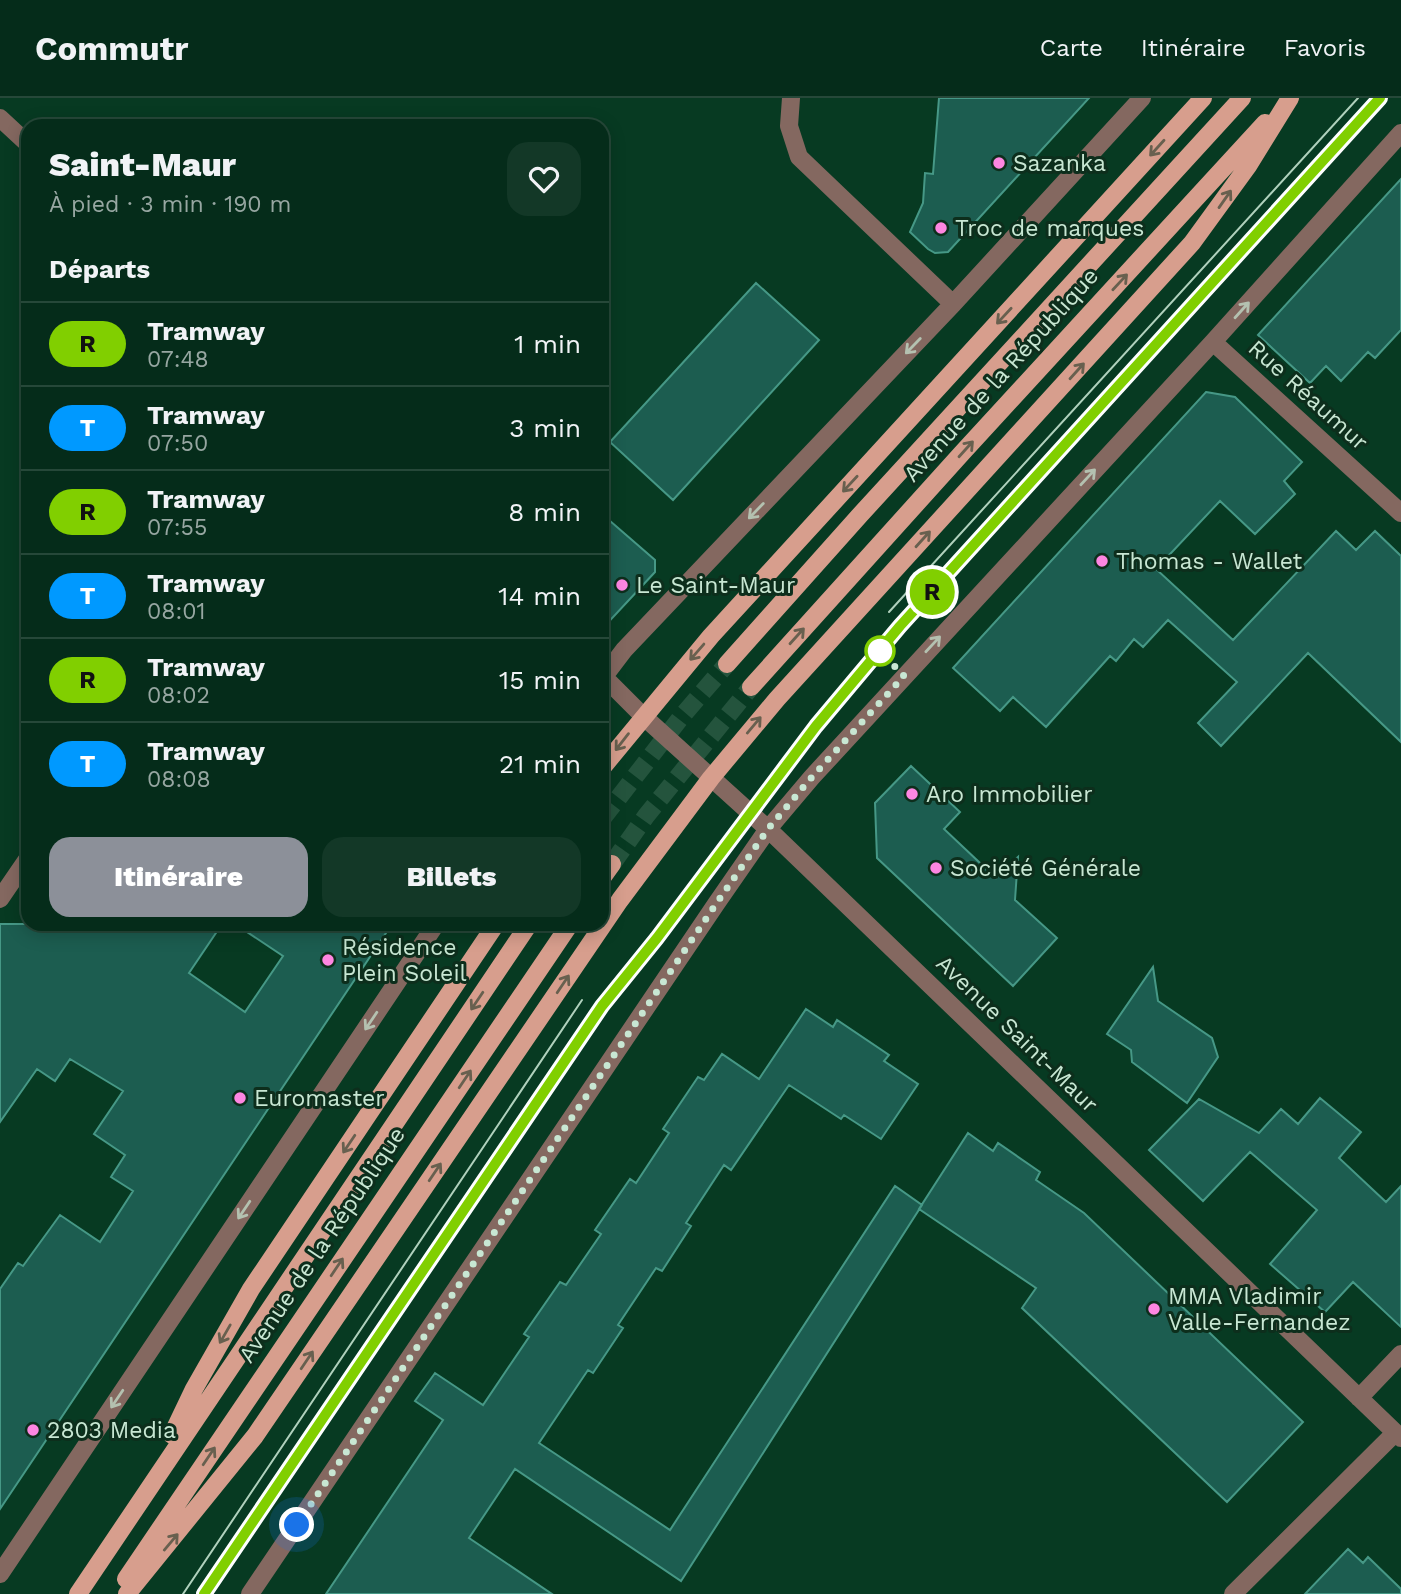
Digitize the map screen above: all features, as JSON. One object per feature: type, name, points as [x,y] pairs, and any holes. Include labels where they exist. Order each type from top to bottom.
[{"type":"main road","points":[[609,759],[711,636],[1203,98]]},
{"type":"main road","name":"Avenue de la République","points":[[727,664],[1242,98]]},
{"type":"main road","points":[[609,916],[711,778],[777,699],[1192,243],[1248,166],[1289,98]]},
{"type":"main road","name":"Avenue de la République","points":[[751,687],[1289,98]]},
{"type":"main road","points":[[145,1492],[194,1389],[251,1289],[491,931]]},
{"type":"main road","name":"Avenue de la République","points":[[78,1594],[524,931]]},
{"type":"main road","name":"Avenue de la République","points":[[117,1594],[565,931]]},
{"type":"main road","points":[[127,1594],[256,1436],[599,931]]},
{"type":"street","points":[[791,98],[789,126],[799,157],[953,304]]},
{"type":"street","points":[[609,670],[651,622],[953,304],[1142,98]]},
{"type":"street","points":[[0,118],[21,138]]},
{"type":"street","points":[[250,1594],[768,829],[835,751],[1213,342],[1401,133]]},
{"type":"street","name":"Rue Réaumur","points":[[1213,342],[1401,513]]},
{"type":"street","name":"Avenue Saint-Maur","points":[[609,683],[768,829],[1398,1435]]},
{"type":"street","points":[[0,899],[21,868]]},
{"type":"street","points":[[0,1574],[431,931]]},
{"type":"street","points":[[1359,1398],[1401,1354]]},
{"type":"street","points":[[1233,1594],[1398,1435]]},
{"type":"building","points":[[939,98],[1089,98],[948,252],[935,253],[910,232],[923,203],[925,173],[933,174]]},
{"type":"building","points":[[1401,179],[1401,330],[1375,358],[1368,352],[1341,381],[1326,366],[1310,383],[1258,335]]},
{"type":"building","points":[[756,283],[819,340],[673,500],[610,442]]},
{"type":"building","points":[[1206,392],[1235,397],[1302,462],[1284,481],[1295,494],[1255,534],[1220,501],[1156,569],[1233,640],[1336,531],[1356,550],[1375,531],[1401,556],[1401,742],[1308,653],[1221,746],[1198,723],[1237,682],[1168,620],[1143,647],[1134,639],[1116,661],[1110,656],[1046,727],[1013,697],[1000,711],[953,668]]},
{"type":"building","name":"Le Saint-Maur","points":[[609,520],[655,560],[655,572],[609,621]]},
{"type":"building","points":[[911,766],[960,812],[944,829],[996,878],[1018,857],[1015,900],[1057,938],[1013,986],[877,858],[875,803]]},
{"type":"building","points":[[0,924],[21,924],[21,931],[217,931],[189,973],[245,1012],[283,956],[246,931],[387,931],[0,1509],[0,1289],[18,1263],[23,1266],[60,1215],[100,1242],[133,1191],[111,1177],[125,1155],[94,1134],[123,1091],[70,1059],[55,1081],[37,1069],[0,1122]]},
{"type":"building","points":[[1153,967],[1158,1001],[1212,1038],[1218,1057],[1187,1103],[1132,1062],[1131,1050],[1107,1034]]},
{"type":"building","points":[[806,1009],[833,1027],[837,1020],[889,1055],[884,1061],[918,1084],[881,1139],[844,1115],[841,1119],[789,1085],[731,1170],[724,1165],[686,1223],[691,1226],[662,1271],[656,1268],[618,1325],[623,1328],[593,1373],[588,1370],[539,1443],[670,1530],[895,1186],[922,1205],[681,1581],[515,1469],[469,1538],[552,1594],[326,1594],[443,1420],[415,1401],[435,1373],[483,1405],[529,1337],[524,1334],[560,1282],[566,1285],[601,1234],[595,1230],[630,1179],[636,1183],[669,1133],[663,1129],[698,1077],[704,1080],[722,1054],[759,1079]]},
{"type":"building","points":[[1320,1098],[1361,1132],[1339,1158],[1386,1202],[1401,1186],[1401,1327],[1353,1282],[1325,1312],[1270,1264],[1317,1210],[1250,1152],[1203,1201],[1149,1150],[1199,1099],[1259,1133],[1281,1109],[1298,1124]]},
{"type":"building","points":[[968,1133],[993,1151],[998,1143],[1040,1172],[1036,1180],[1084,1213],[1303,1422],[1227,1502],[1022,1308],[1036,1288],[919,1209]]},
{"type":"building","points":[[1348,1549],[1363,1563],[1368,1557],[1401,1589],[1401,1594],[1305,1594]]},
{"type":"tunnel","points":[[609,810],[682,716],[727,664]]},
{"type":"tunnel","points":[[612,864],[646,816],[751,687]]},
{"type":"tram line","points":[[889,612],[1358,98]]},
{"type":"tram line","points":[[900,626],[1380,98]]},
{"type":"tram line","name":"R","points":[[204,1594],[602,1006],[657,938],[816,726],[900,626],[1380,98]]},
{"type":"tram line","points":[[183,1594],[582,1000]]},
{"type":"tram line","points":[[204,1594],[602,1006]]},
{"type":"place","name":"Sazanka","points":[[999,163]]},
{"type":"place","name":"Troc de marques","points":[[941,228]]},
{"type":"place","name":"Thomas - Wallet","points":[[1102,561]]},
{"type":"place","name":"Le Saint-Maur","points":[[622,585]]},
{"type":"place","name":"Aro Immobilier","points":[[912,794]]},
{"type":"place","name":"Société Générale","points":[[936,868]]},
{"type":"place","name":"Résidence Plein Soleil","points":[[328,960]]},
{"type":"place","name":"Euromaster","points":[[240,1098]]},
{"type":"place","name":"MMA Vladimir Valle-Fernandez","points":[[1154,1309]]},
{"type":"place","name":"2803 Media","points":[[33,1430]]},
{"type":"route","points":[[297,1525],[768,829],[904,676],[880,651]]}]
